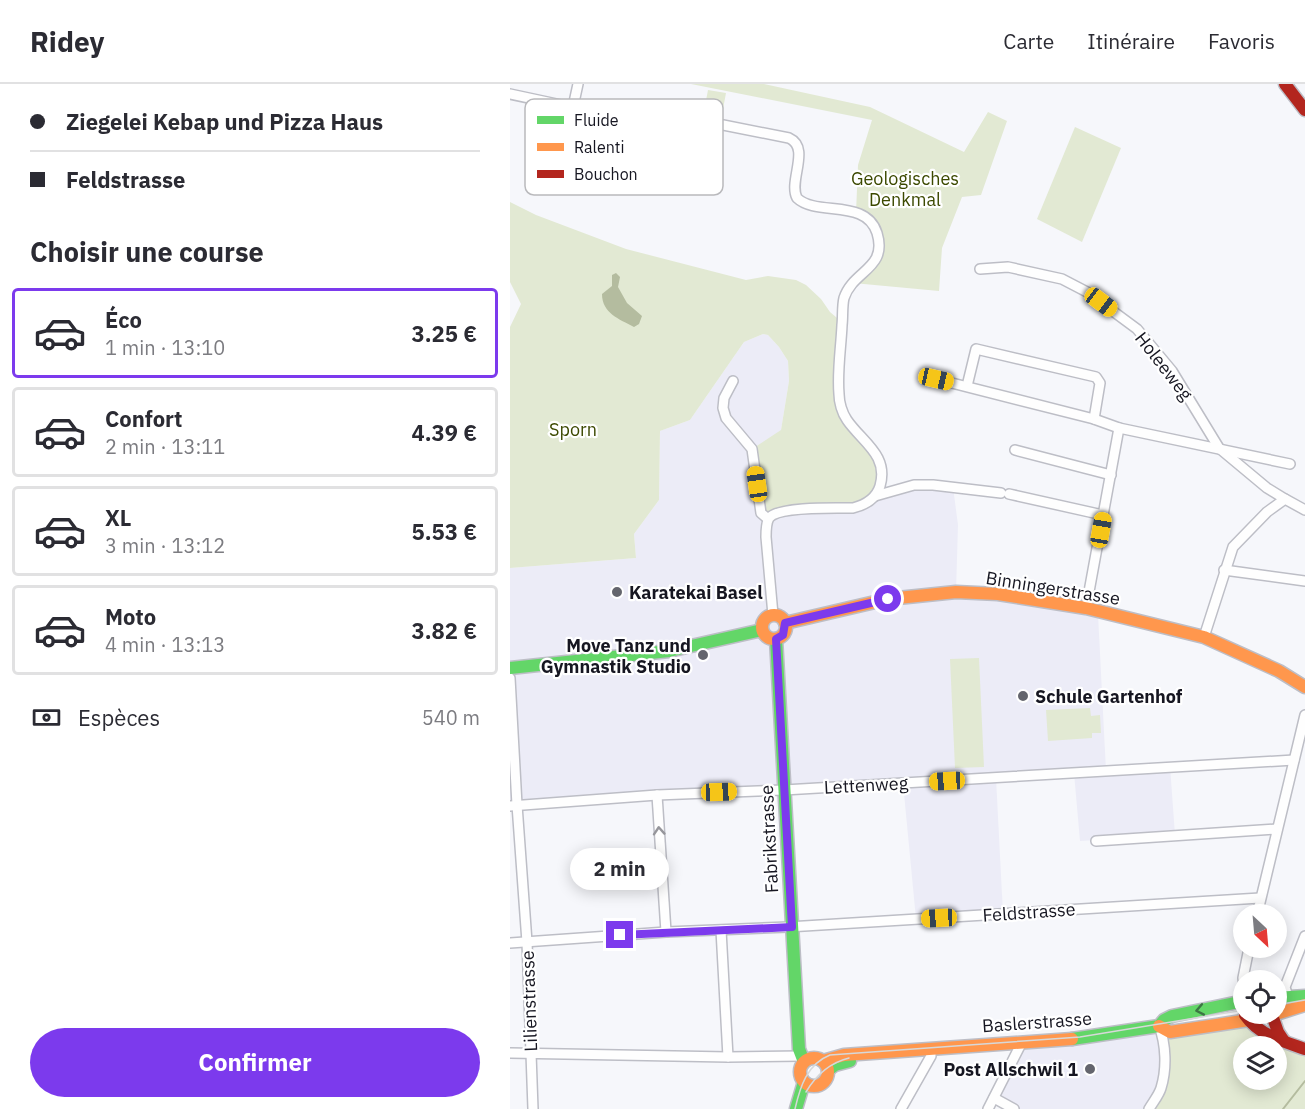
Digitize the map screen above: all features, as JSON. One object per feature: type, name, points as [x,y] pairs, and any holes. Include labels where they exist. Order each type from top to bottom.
[{"type":"street","points":[[575,99],[578,84]]},
{"type":"street","points":[[1285,84],[1305,110]]},
{"type":"street","points":[[510,94],[534,99]]},
{"type":"street","points":[[723,125],[794,140],[800,153],[794,185],[797,198],[805,204],[856,213],[869,220],[876,231],[879,255],[853,283],[844,298],[838,380],[839,397],[847,420],[879,459],[883,470],[875,496]]},
{"type":"street","name":"Holeeweg","points":[[980,269],[1008,267],[1062,279],[1087,292],[1137,329],[1172,371],[1219,448],[1267,488],[1305,510]]},
{"type":"street","points":[[967,386],[976,349],[1096,377],[1100,383],[1094,419]]},
{"type":"street","points":[[936,379],[1094,419],[1119,428],[1290,464]]},
{"type":"street","points":[[733,381],[724,398],[723,408],[726,418],[752,449],[761,513],[768,519]]},
{"type":"street","points":[[1086,608],[1119,428]]},
{"type":"street","points":[[1015,450],[1111,475]]},
{"type":"street","points":[[768,519],[782,510],[864,505],[875,496],[914,485],[1005,493],[1103,515]]},
{"type":"street","points":[[1204,637],[1233,547],[1267,512],[1286,499]]},
{"type":"street","points":[[768,519],[766,537],[773,615]]},
{"type":"street","points":[[1224,570],[1305,581]]},
{"type":"street","name":"Binningerstrasse","points":[[785,623],[888,599],[956,592],[998,594],[1086,608],[1204,637],[1304,684]]},
{"type":"street","points":[[773,615],[780,617],[785,623],[783,635],[776,639],[766,636],[762,630],[764,620],[773,615]]},
{"type":"street","points":[[510,668],[669,651],[762,630]]},
{"type":"street","name":"Fabrikstrasse","points":[[776,639],[800,1038],[813,1061]]},
{"type":"street","name":"Lilienstrasse","points":[[510,678],[513,805],[527,942],[532,1109]]},
{"type":"street","points":[[1259,904],[1305,716]]},
{"type":"street","name":"Lettenweg","points":[[513,805],[1294,760]]},
{"type":"street","points":[[657,795],[666,932]]},
{"type":"street","points":[[1096,841],[1277,829]]},
{"type":"street","name":"Feldstrasse","points":[[510,943],[1260,898]]},
{"type":"street","points":[[721,930],[728,1057]]},
{"type":"street","points":[[1287,982],[1305,936]]},
{"type":"street","points":[[1287,997],[1305,996]]},
{"type":"street","name":"Baslerstrasse","points":[[1159,1026],[1172,1016],[1233,1003]]},
{"type":"street","points":[[1287,1011],[1305,1005]]},
{"type":"street","name":"Baslerstrasse","points":[[813,1061],[844,1055],[1080,1038],[1159,1026],[1170,1032],[1233,1023]]},
{"type":"street","points":[[1255,1024],[1271,1036]]},
{"type":"street","points":[[1149,1109],[1161,1088],[1164,1067],[1165,1045],[1159,1026]]},
{"type":"street","points":[[988,1109],[1022,1042]]},
{"type":"street","points":[[1287,1042],[1305,1049]]},
{"type":"street","points":[[902,1109],[931,1056],[931,1050],[916,1050]]},
{"type":"street","points":[[510,1053],[813,1061]]},
{"type":"street","points":[[808,1084],[819,1085],[825,1080],[813,1061]]},
{"type":"street","points":[[808,1084],[800,1070],[813,1061]]},
{"type":"street","points":[[798,1109],[808,1084]]},
{"type":"street","points":[[994,1098],[1014,1109]]},
{"type":"shaded area","points":[[616,273],[620,277],[618,287],[627,303],[642,316],[639,324],[634,327],[612,315],[603,301],[602,294],[612,286],[612,275]]},
{"type":"shaded area","points":[[763,334],[768,335],[788,361],[789,381],[781,430],[761,513],[914,485],[953,487],[958,525],[956,592],[1098,614],[1106,771],[1170,766],[1175,835],[1080,841],[1074,773],[996,778],[1003,914],[916,919],[903,783],[510,806],[510,568],[636,558],[634,534],[659,500],[660,431],[690,420],[744,342]]},
{"type":"shaded area","points":[[1159,1026],[1164,1067],[1149,1109],[1014,1109],[994,1098],[1021,1044]]},
{"type":"green space","name":"Geologisches Denkmal","points":[[691,84],[764,84],[870,107],[964,152],[988,112],[1007,121],[981,195],[962,197],[942,248],[939,291],[853,283],[872,265],[876,231],[856,213],[858,165],[872,120]]},
{"type":"green space","points":[[708,90],[726,93],[723,109],[723,99],[706,99]]},
{"type":"green space","points":[[1075,127],[1121,148],[1082,242],[1037,219]]},
{"type":"green space","name":"Sporn","points":[[510,202],[536,215],[626,249],[746,280],[768,276],[796,280],[806,285],[843,323],[841,406],[868,443],[882,479],[864,505],[782,510],[768,519],[761,513],[752,449],[781,430],[789,381],[788,361],[768,335],[763,334],[744,342],[690,420],[660,431],[659,500],[634,534],[636,558],[510,568],[510,327],[521,304],[510,282]]},
{"type":"green space","points":[[979,658],[984,767],[955,768],[950,659]]},
{"type":"green space","points":[[1090,708],[1091,716],[1100,715],[1101,733],[1092,733],[1092,738],[1048,741],[1046,710]]},
{"type":"green space","points":[[1233,1023],[1257,1024],[1280,1036],[1233,1036],[1233,1090],[1287,1090],[1287,1040],[1305,1049],[1305,1109],[1149,1109],[1161,1088],[1165,1045],[1175,1032]]},
{"type":"waterway","points":[[1283,1109],[1305,1081]]},
{"type":"tram line","points":[[1287,1003],[1305,1000]]},
{"type":"tram line","points":[[795,1109],[802,1085],[810,1070],[830,1055],[1080,1037],[1233,1012]]},
{"type":"tram line","points":[[806,1092],[824,1070],[849,1058]]},
{"type":"traffic: fast","points":[[510,668],[669,651],[762,630]]},
{"type":"traffic: fast","points":[[776,639],[799,1049],[804,1062]]},
{"type":"traffic: fast","points":[[1287,997],[1305,996]]},
{"type":"traffic: fast","points":[[1072,1039],[1159,1026],[1172,1016],[1233,1003]]},
{"type":"traffic: fast","points":[[828,1070],[835,1065],[850,1061]]},
{"type":"traffic: fast","points":[[796,1109],[804,1082]]},
{"type":"traffic: slow","points":[[785,623],[888,599],[956,592],[998,594],[1086,608],[1204,637],[1279,671],[1305,687]]},
{"type":"traffic: slow","points":[[774,615],[782,619],[786,627],[782,635],[774,639],[766,635],[762,627],[766,619],[774,615]]},
{"type":"traffic: slow","points":[[1287,1011],[1305,1005]]},
{"type":"traffic: slow","points":[[1159,1026],[1170,1032],[1233,1022]]},
{"type":"traffic: slow","points":[[823,1061],[844,1055],[1072,1039]]},
{"type":"traffic: slow","points":[[814,1058],[824,1062],[828,1072],[824,1082],[814,1086],[804,1082],[800,1072],[804,1062],[814,1058]]},
{"type":"traffic: jam","points":[[1285,84],[1305,110]]},
{"type":"traffic: jam","points":[[1253,1024],[1280,1040],[1305,1049]]},
{"type":"traffic: jam","points":[[1275,1024],[1281,1036]]},
{"type":"place","name":"Karatekai Basel","points":[[617,592]]},
{"type":"place","name":"Move Tanz und Gymnastik Studio","points":[[703,655]]},
{"type":"place","name":"Schule Gartenhof","points":[[1023,696]]},
{"type":"place","name":"Post Allschwil 1","points":[[1090,1069]]},
{"type":"route","points":[[620,935],[792,927],[776,639],[783,635],[785,623],[888,599]]}]
